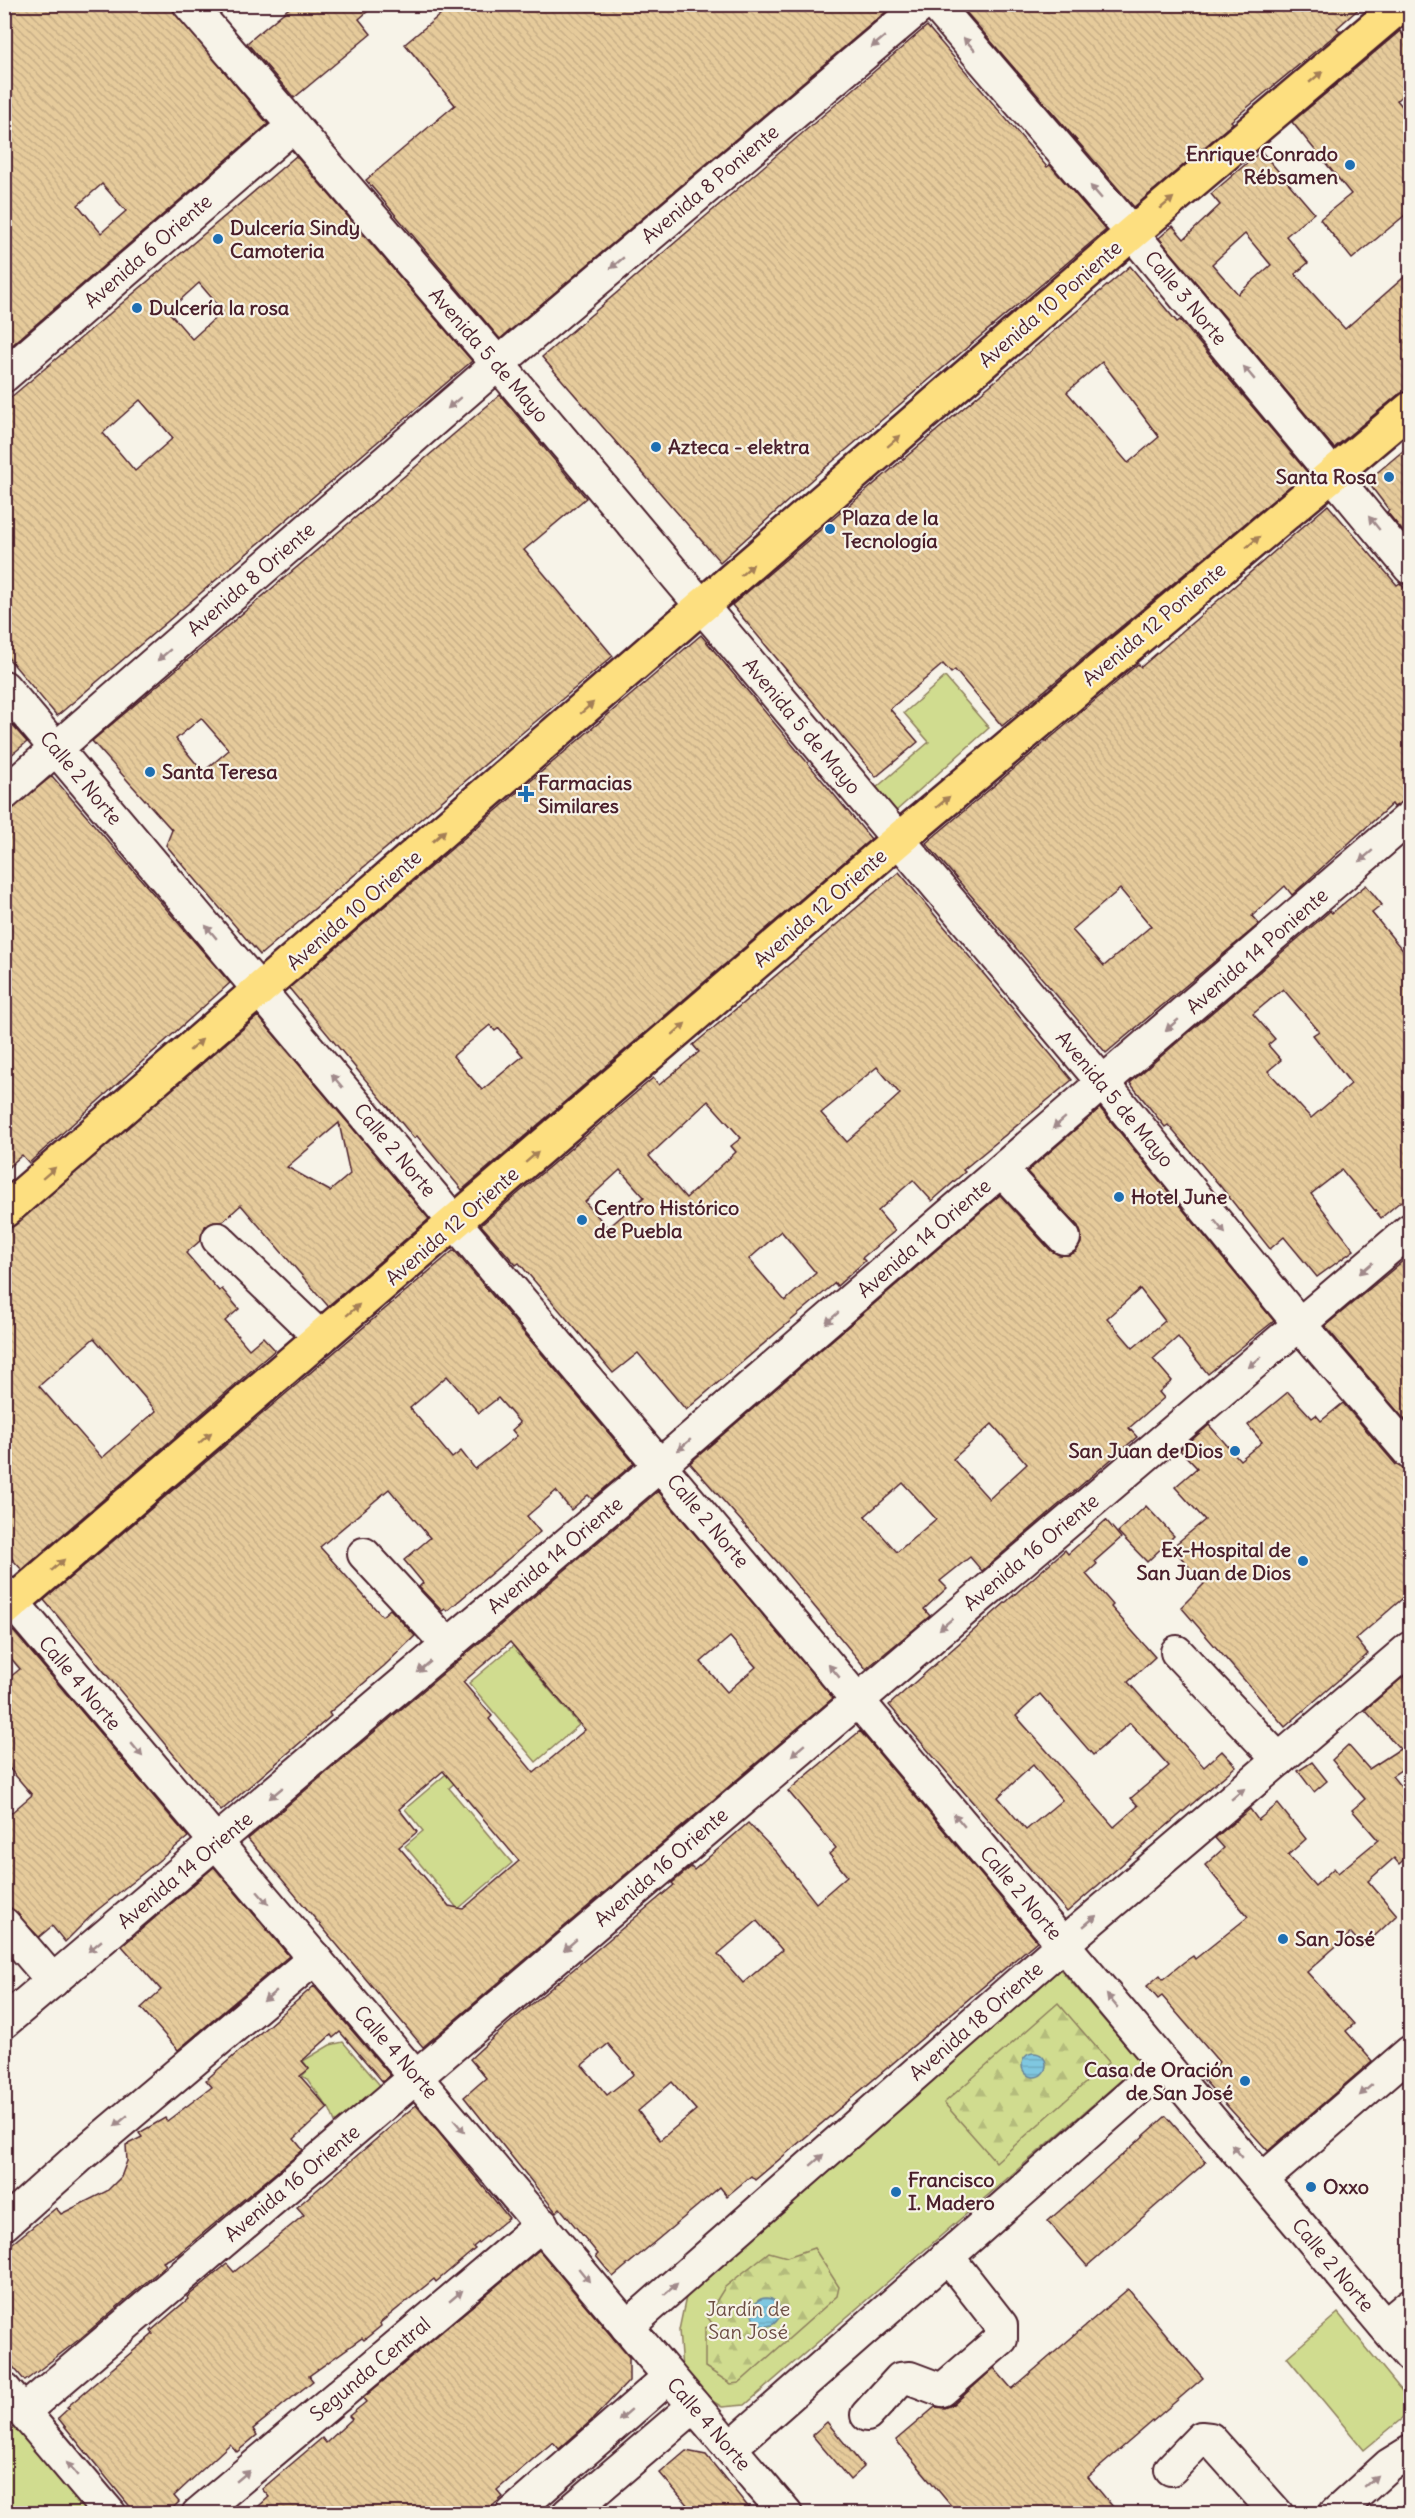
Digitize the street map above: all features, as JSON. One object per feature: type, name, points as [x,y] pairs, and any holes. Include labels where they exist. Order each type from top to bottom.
[{"type":"main road","name":"Avenida 10 Poniente","points":[[703,608],[1132,233],[1402,4]]},
{"type":"main road","name":"Avenida 12 Poniente","points":[[898,840],[1410,409]]},
{"type":"main road","name":"Avenida 10 Oriente","points":[[4,1211],[703,608]]},
{"type":"main road","name":"Avenida 12 Oriente","points":[[7,1602],[321,1338],[898,840]]},
{"type":"street","name":"Avenida 5 de Mayo","points":[[189,4],[292,127],[498,364],[1104,1084],[1300,1325],[1410,1453]]},
{"type":"street","name":"Avenida 8 Poniente","points":[[498,364],[923,4]]},
{"type":"street","name":"Calle 3 Norte","points":[[935,4],[1132,233],[1410,568]]},
{"type":"street","name":"Avenida 6 Oriente","points":[[4,376],[292,127]]},
{"type":"street","name":"Avenida 8 Oriente","points":[[4,794],[498,364]]},
{"type":"street","name":"Calle 2 Norte","points":[[4,687],[1410,2356]]},
{"type":"street","name":"Avenida 14 Poniente","points":[[1104,1084],[1410,817]]},
{"type":"street","name":"Avenida 14 Oriente","points":[[4,2022],[449,1646],[1104,1084]]},
{"type":"street","points":[[1002,1172],[1064,1238]]},
{"type":"street","name":"Avenida 16 Oriente","points":[[14,2400],[417,2076],[1410,1230]]},
{"type":"street","points":[[219,1239],[321,1338]]},
{"type":"street","points":[[364,1554],[449,1646]]},
{"type":"street","name":"Calle 4 Norte","points":[[7,1602],[417,2076],[786,2514]]},
{"type":"street","name":"Avenida 18 Oriente","points":[[627,2327],[1063,1944],[1410,1648]]},
{"type":"street","points":[[1177,1652],[1279,1760]]},
{"type":"street","points":[[4,1924],[52,1981]]},
{"type":"street","points":[[4,2224],[78,2158],[315,1958]]},
{"type":"street","points":[[1262,2180],[1410,2052]]},
{"type":"street","points":[[730,2448],[1165,2065]]},
{"type":"street","name":"Segunda Central","points":[[198,2514],[542,2224]]},
{"type":"street","points":[[867,2415],[900,2379],[910,2378],[942,2390],[1001,2339],[1001,2325],[947,2256]]},
{"type":"street","points":[[1385,2326],[1410,2305]]},
{"type":"street","points":[[512,2514],[669,2377]]},
{"type":"street","points":[[14,2400],[110,2514]]},
{"type":"street","points":[[568,2514],[694,2406]]},
{"type":"street","points":[[1171,2469],[1201,2438],[1210,2439],[1277,2514]]},
{"type":"street","points":[[1335,2514],[1389,2465],[1410,2452]]},
{"type":"green space","points":[[945,677],[989,728],[896,811],[876,788],[929,742],[904,713]]},
{"type":"green space","points":[[513,1646],[579,1725],[536,1762],[469,1683]]},
{"type":"green space","points":[[452,1769],[467,1772],[449,1788],[512,1863],[458,1909],[405,1846],[423,1831],[405,1809]]},
{"type":"green space","name":"Jardín de San José","points":[[1060,1969],[1141,2063],[745,2405],[722,2407],[683,2383],[679,2330],[687,2292]]},
{"type":"green space","points":[[1058,2003],[1109,2062],[996,2162],[944,2103]]},
{"type":"green space","points":[[343,2042],[384,2090],[338,2129],[330,2110],[307,2079],[302,2076],[309,2069],[303,2061],[330,2045]]},
{"type":"green space","points":[[814,2248],[839,2287],[837,2296],[739,2383],[731,2384],[705,2367],[705,2328],[713,2325],[707,2316],[725,2287],[769,2252],[787,2257]]},
{"type":"green space","points":[[1338,2313],[1410,2401],[1410,2412],[1364,2450],[1287,2357]]},
{"type":"green space","points":[[5,2399],[100,2513],[5,2513]]},
{"type":"water","points":[[1034,2053],[1043,2056],[1046,2065],[1043,2074],[1034,2077],[1025,2074],[1022,2065],[1025,2056]]},
{"type":"water","points":[[766,2298],[776,2302],[780,2312],[776,2322],[766,2326],[756,2322],[752,2312],[756,2302]]},
{"type":"building","points":[[4,4],[168,4],[268,124],[4,352]],"holes":[[[102,184],[126,211],[101,233],[78,205]]]},
{"type":"building","points":[[294,4],[376,4],[359,19],[371,34],[294,98],[247,43]]},
{"type":"building","points":[[453,4],[895,4],[500,339],[366,180],[455,105],[405,44]]},
{"type":"building","points":[[959,4],[1364,4],[1337,28],[1340,31],[1231,121],[1233,123],[1134,207]]},
{"type":"building","points":[[927,26],[1047,167],[1050,165],[1106,230],[819,473],[720,562],[542,357]]},
{"type":"building","points":[[1400,31],[1410,44],[1410,88],[1397,100],[1410,116],[1410,211],[1352,259],[1320,219],[1351,194],[1292,122]]},
{"type":"building","points":[[1261,151],[1314,213],[1286,236],[1308,263],[1295,274],[1345,329],[1410,272],[1410,391],[1398,395],[1334,448],[1159,238],[1173,226],[1184,239],[1220,205],[1211,194]],"holes":[[[1245,234],[1271,265],[1238,294],[1212,264]]]},
{"type":"building","points":[[296,156],[472,361],[57,716],[4,653],[4,403]],"holes":[[[199,283],[223,311],[192,339],[168,311]],[[140,400],[173,438],[135,471],[103,433]]]},
{"type":"building","points":[[1130,266],[1177,322],[1180,320],[1307,472],[1002,726],[955,670],[951,673],[943,664],[890,709],[918,742],[876,777],[732,605]],"holes":[[[1102,362],[1159,437],[1128,463],[1067,392]]]},
{"type":"building","points":[[500,395],[586,498],[524,550],[613,656],[260,955],[166,845],[172,830],[92,741]],"holes":[[[201,718],[229,750],[203,772],[176,739]]]},
{"type":"building","name":"Santa Rosa","points":[[1410,445],[1410,540],[1387,512],[1389,510],[1367,481]]},
{"type":"building","points":[[1328,505],[1397,585],[1400,583],[1410,595],[1410,798],[1394,807],[1392,804],[1292,895],[1285,886],[1252,916],[1259,924],[1106,1053],[926,843],[1138,664],[1141,667]],"holes":[[[1120,889],[1151,926],[1104,966],[1072,930]]]},
{"type":"building","points":[[701,635],[871,839],[462,1190],[417,1136],[414,1138],[289,988]],"holes":[[[490,1025],[495,1031],[499,1028],[523,1056],[482,1090],[453,1056]]]},
{"type":"building","points":[[4,716],[27,742],[4,761]]},
{"type":"building","points":[[52,776],[230,983],[29,1163],[22,1155],[4,1171],[4,815]]},
{"type":"building","points":[[899,872],[1072,1080],[963,1170],[965,1172],[932,1201],[913,1180],[878,1211],[895,1231],[862,1258],[865,1261],[837,1286],[835,1283],[686,1410],[638,1353],[613,1373],[519,1263],[516,1265],[481,1225],[653,1078],[659,1085],[699,1052],[693,1045]],"holes":[[[877,1067],[900,1094],[847,1142],[821,1113]],[[708,1101],[741,1138],[731,1146],[736,1152],[686,1198],[649,1156]],[[620,1170],[644,1197],[608,1228],[585,1202]],[[781,1231],[816,1273],[785,1301],[749,1259]]]},
{"type":"building","points":[[1366,885],[1382,905],[1372,913],[1410,959],[1410,1212],[1401,1201],[1381,1218],[1342,1170],[1311,1194],[1354,1250],[1317,1277],[1284,1237],[1270,1249],[1221,1187],[1168,1125],[1165,1127],[1130,1083],[1330,911],[1332,913]],"holes":[[[1283,989],[1319,1031],[1313,1035],[1351,1084],[1311,1118],[1268,1071],[1281,1060],[1268,1045],[1275,1039],[1253,1014]]]},
{"type":"building","points":[[258,1016],[429,1219],[328,1306],[241,1205],[222,1222],[214,1222],[205,1226],[201,1240],[186,1253],[219,1291],[222,1289],[239,1309],[225,1321],[249,1349],[263,1337],[275,1350],[22,1570],[4,1550],[4,1233]],"holes":[[[339,1123],[350,1174],[330,1191],[287,1167]],[[94,1338],[156,1411],[102,1458],[39,1386]]]},
{"type":"building","points":[[1100,1108],[1274,1321],[1208,1374],[1178,1337],[1153,1359],[1172,1381],[1159,1392],[1164,1398],[1129,1428],[1137,1437],[982,1571],[970,1557],[940,1581],[947,1588],[924,1609],[930,1616],[866,1669],[780,1565],[690,1463],[1000,1195],[1051,1251],[1059,1255],[1076,1252],[1081,1243],[1078,1226],[1027,1172]],"holes":[[[1140,1289],[1165,1321],[1133,1348],[1107,1318]],[[992,1424],[1027,1464],[989,1499],[953,1459]],[[903,1483],[936,1519],[897,1552],[865,1516]]]},
{"type":"building","points":[[454,1250],[634,1463],[592,1499],[588,1495],[571,1510],[556,1491],[527,1516],[540,1532],[447,1611],[445,1609],[442,1611],[419,1587],[423,1583],[404,1560],[430,1538],[389,1489],[320,1547],[382,1616],[390,1609],[415,1636],[329,1713],[331,1716],[221,1811],[44,1600]],"holes":[[[447,1376],[479,1413],[498,1398],[520,1423],[512,1430],[517,1436],[475,1469],[461,1451],[452,1458],[410,1408]]]},
{"type":"building","points":[[1410,1255],[1410,1426],[1325,1326]]},
{"type":"building","name":"Ex-Hospital de San Juan de Dios","points":[[1288,1392],[1312,1418],[1316,1415],[1321,1421],[1343,1403],[1396,1465],[1410,1471],[1410,1592],[1356,1639],[1368,1654],[1285,1727],[1181,1607],[1204,1584],[1172,1547],[1205,1520],[1175,1487],[1197,1468],[1180,1450],[1209,1425],[1240,1460],[1262,1442],[1248,1425]]},
{"type":"building","points":[[658,1491],[833,1698],[423,2047],[248,1839]],"holes":[[[730,1637],[756,1667],[727,1692],[701,1662]],[[510,1642],[585,1730],[534,1773],[489,1719],[492,1716],[463,1682]],[[443,1771],[519,1861],[463,1909],[449,1906],[399,1847],[417,1832],[399,1809]]]},
{"type":"building","points":[[1146,1506],[1174,1536],[1147,1562],[1118,1532]]},
{"type":"building","points":[[1106,1520],[1121,1538],[1095,1561],[1097,1564],[1086,1574],[1113,1605],[1111,1607],[1155,1657],[1128,1682],[1204,1767],[1222,1751],[1236,1766],[1067,1912],[889,1705],[1065,1550],[1068,1554]],"holes":[[[1040,1694],[1093,1755],[1130,1723],[1169,1766],[1131,1798],[1138,1806],[1114,1827],[1016,1716]],[[1033,1765],[1062,1800],[1026,1830],[998,1797]]]},
{"type":"building","points":[[4,1628],[14,1632],[188,1837],[95,1912],[65,1942],[52,1926],[39,1937],[4,1901],[4,1819],[32,1795],[4,1762],[4,1682],[20,1669],[4,1650]]},
{"type":"building","points":[[1410,1671],[1410,1764],[1392,1776],[1410,1798],[1410,1854],[1399,1864],[1394,1858],[1368,1881],[1397,1915],[1363,1947],[1351,1933],[1307,1972],[1354,2024],[1346,2031],[1372,2061],[1268,2151],[1202,2078],[1219,2062],[1162,1996],[1158,1999],[1147,1986],[1160,1975],[1163,1979],[1193,1956],[1195,1959],[1248,1917],[1205,1865],[1224,1848],[1215,1838],[1250,1809],[1258,1820],[1278,1804],[1306,1839],[1288,1855],[1315,1886],[1334,1868],[1338,1873],[1378,1840],[1352,1810],[1365,1799],[1332,1760],[1348,1745],[1369,1769],[1400,1749],[1365,1710]]},
{"type":"building","points":[[860,1731],[1037,1941],[755,2180],[751,2176],[727,2196],[720,2187],[613,2277],[596,2256],[598,2254],[560,2208],[556,2212],[464,2097],[486,2078],[470,2059],[508,2024],[674,1885],[672,1883],[691,1867],[694,1870],[748,1823],[777,1853],[816,1903],[847,1876],[829,1854],[836,1848],[788,1791]],"holes":[[[757,1921],[782,1950],[743,1983],[718,1954]],[[608,2044],[634,2074],[607,2095],[582,2065]],[[672,2082],[696,2110],[660,2140],[638,2111]]]},
{"type":"building","points":[[1312,1762],[1327,1781],[1314,1792],[1298,1771]]},
{"type":"building","points":[[214,1867],[289,1956],[178,2050],[141,2008],[161,1990],[122,1946]]},
{"type":"building","points":[[314,1986],[390,2075],[383,2082],[340,2032],[333,2038],[331,2035],[302,2061],[309,2069],[300,2076],[328,2108],[294,2139],[303,2150],[177,2255],[163,2262],[166,2265],[81,2338],[25,2381],[4,2356],[4,2250],[56,2208],[61,2214],[107,2191],[121,2177],[127,2161],[126,2145],[142,2137],[139,2133],[165,2118],[167,2121],[212,2087],[206,2080]]},
{"type":"building","points":[[416,2105],[509,2218],[473,2247],[475,2249],[436,2282],[434,2279],[380,2323],[381,2326],[364,2340],[362,2338],[309,2376],[313,2381],[253,2429],[257,2435],[237,2452],[230,2444],[174,2496],[179,2502],[167,2514],[136,2514],[58,2418],[69,2408],[67,2407],[153,2334],[151,2331],[188,2299],[187,2297],[227,2264],[234,2272],[304,2215],[297,2207]]},
{"type":"building","points":[[1166,2116],[1206,2162],[1087,2266],[1048,2221]]},
{"type":"building","points":[[539,2250],[629,2357],[629,2381],[593,2419],[559,2449],[553,2442],[497,2490],[503,2497],[483,2514],[250,2514],[269,2497],[262,2489],[322,2438],[326,2443],[352,2419],[349,2416],[366,2402],[363,2398]]},
{"type":"building","points":[[1128,2289],[1203,2378],[1088,2477],[1119,2514],[958,2514],[896,2440],[935,2407],[945,2408],[954,2404],[994,2368],[1012,2389]]},
{"type":"building","points":[[827,2422],[864,2467],[850,2480],[812,2435]]},
{"type":"building","points":[[686,2451],[706,2455],[754,2514],[695,2514],[660,2473]]},
{"type":"place","name":"Enrique Conrado Rébsamen","points":[[1350,165]]},
{"type":"place","name":"Dulcería Sindy Camoteria","points":[[218,239]]},
{"type":"place","name":"Dulcería la rosa","points":[[137,308]]},
{"type":"place","name":"Azteca - elektra","points":[[656,447]]},
{"type":"place","name":"Santa Rosa","points":[[1389,477]]},
{"type":"place","name":"Plaza de la Tecnología","points":[[830,529]]},
{"type":"place","name":"Santa Teresa","points":[[150,772]]},
{"type":"place","name":"Farmacias Similares","points":[[526,794]]},
{"type":"place","name":"Hotel June","points":[[1119,1197]]},
{"type":"place","name":"Centro Histórico de Puebla","points":[[582,1220]]},
{"type":"place","name":"San Juan de Dios","points":[[1235,1451]]},
{"type":"place","name":"Ex-Hospital de San Juan de Dios","points":[[1303,1561]]},
{"type":"place","name":"San José","points":[[1283,1939]]},
{"type":"place","name":"Casa de Oración de San José","points":[[1245,2081]]},
{"type":"place","name":"Oxxo","points":[[1311,2187]]},
{"type":"place","name":"Francisco I. Madero","points":[[896,2192]]}]
